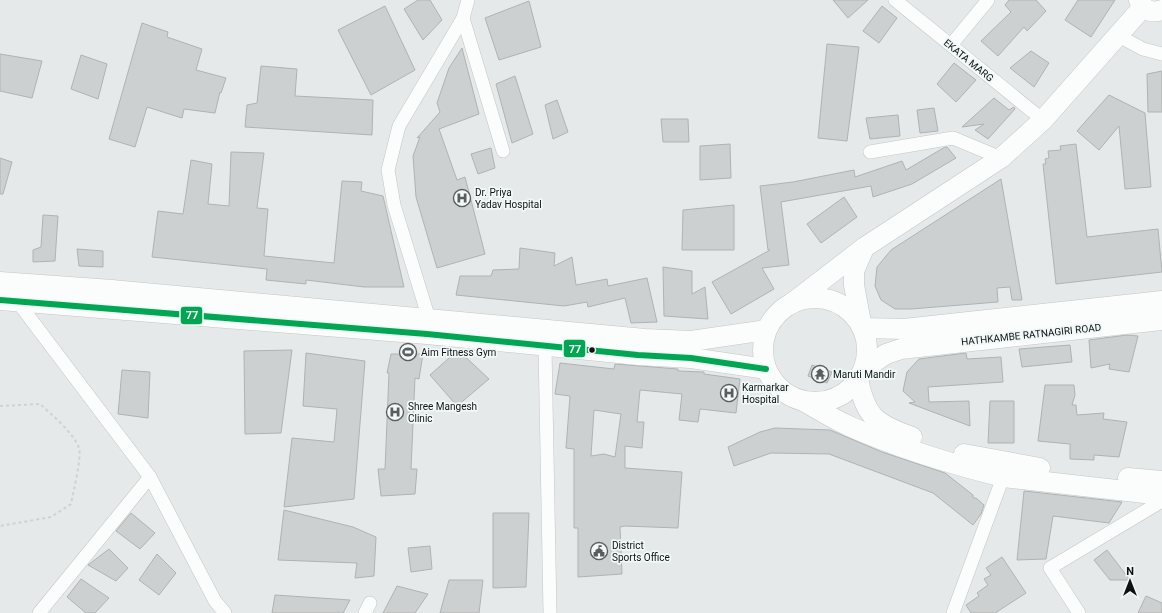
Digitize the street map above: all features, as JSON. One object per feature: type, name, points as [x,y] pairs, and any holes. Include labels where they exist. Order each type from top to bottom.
[{"type":"main road","points":[[1162,10],[1152,12],[1141,3],[1119,36],[1043,120],[1001,158],[864,247],[780,312],[766,330],[763,350],[766,369],[780,389],[849,426],[893,443],[955,465],[1003,477],[1162,495]]},
{"type":"main road","points":[[803,401],[819,402],[834,399],[848,391],[861,374],[868,356],[854,285],[854,271],[864,247]]},
{"type":"main road","points":[[9,291],[112,290],[645,339],[691,341],[766,330]]},
{"type":"main road","points":[[9,291],[545,347],[638,356],[691,358],[766,369]]},
{"type":"main road","points":[[791,304],[807,299],[824,299],[834,303],[853,315],[862,328]]},
{"type":"main road","points":[[862,328],[904,329],[1162,301]]},
{"type":"main road","name":"HATHKAMBE RATNAGIRI ROAD","points":[[861,374],[880,358],[901,349],[1162,320]]},
{"type":"main road","points":[[861,374],[862,400],[871,416],[896,432],[965,454],[1008,463],[1053,470],[1162,481]]},
{"type":"street","points":[[429,319],[394,205],[388,170],[399,126],[463,18],[468,0]]},
{"type":"street","name":"EKATA MARG","points":[[895,0],[1043,120]]},
{"type":"street","points":[[951,45],[988,0]]},
{"type":"street","points":[[463,18],[503,150]]},
{"type":"street","points":[[1119,36],[1143,49],[1162,54]]},
{"type":"street","points":[[870,152],[953,138],[1001,158]]},
{"type":"street","points":[[9,291],[150,477],[215,601],[225,613]]},
{"type":"street","points":[[545,347],[550,613]]},
{"type":"street","points":[[39,613],[150,477]]},
{"type":"street","points":[[953,613],[1003,477]]},
{"type":"street","points":[[1079,613],[1050,568],[1162,501]]},
{"type":"path","points":[[0,406],[40,404],[62,423],[79,449],[77,473],[71,504],[51,517],[0,526]]},
{"type":"building","points":[[418,0],[430,0],[442,20],[423,40],[404,9]]},
{"type":"building","points":[[833,0],[868,0],[848,18]]},
{"type":"building","points":[[1009,0],[1036,0],[1046,11],[1027,31],[1024,27],[998,56],[981,41],[1011,12],[1005,5]]},
{"type":"building","points":[[1078,0],[1115,0],[1091,37],[1065,20]]},
{"type":"building","points":[[529,1],[541,47],[499,60],[485,18]]},
{"type":"building","points":[[385,6],[415,70],[371,95],[338,30]]},
{"type":"building","points":[[882,6],[897,18],[879,43],[863,31]]},
{"type":"building","points":[[142,23],[168,32],[167,37],[202,49],[196,70],[226,78],[221,93],[220,92],[215,113],[184,109],[182,118],[147,107],[135,147],[109,139]]},
{"type":"building","points":[[827,44],[859,47],[847,141],[818,138]]},
{"type":"building","points":[[462,48],[479,114],[439,129],[457,180],[465,177],[485,254],[437,268],[416,197],[413,156],[420,137],[417,138],[440,112],[437,103],[449,68]]},
{"type":"building","points":[[1031,51],[1049,63],[1034,87],[1010,68]]},
{"type":"building","points":[[0,54],[42,61],[32,98],[0,91]]},
{"type":"building","points":[[81,55],[107,64],[98,99],[71,89]]},
{"type":"building","points":[[954,63],[976,80],[956,102],[937,84]]},
{"type":"building","points":[[261,66],[297,69],[295,96],[373,100],[372,135],[245,127],[247,105],[257,103]]},
{"type":"building","points":[[1162,71],[1162,112],[1148,112],[1147,74]]},
{"type":"building","points":[[515,76],[533,134],[512,143],[496,84]]},
{"type":"building","points":[[1109,95],[1145,113],[1151,187],[1125,189],[1119,126],[1099,150],[1077,131]]},
{"type":"building","points":[[994,98],[1009,110],[1014,107],[1015,109],[988,139],[975,130],[984,124],[962,127]]},
{"type":"building","points":[[557,100],[568,132],[553,139],[545,105]]},
{"type":"building","points":[[934,108],[938,131],[920,133],[917,110]]},
{"type":"building","points":[[898,115],[900,136],[870,139],[866,118]]},
{"type":"building","points":[[661,119],[688,119],[689,142],[663,142]]},
{"type":"building","points":[[730,144],[731,178],[700,180],[700,146]]},
{"type":"building","points":[[1076,144],[1087,237],[1158,229],[1162,272],[1056,284],[1043,164],[1046,164],[1045,159],[1049,158],[1048,151],[1061,150],[1060,146]]},
{"type":"building","points":[[947,147],[956,158],[912,184],[873,197],[871,186],[781,202],[789,265],[762,268],[774,289],[731,314],[712,282],[770,250],[768,250],[760,186],[793,182],[854,170],[855,177],[902,161],[906,170]]},
{"type":"building","points":[[491,148],[495,168],[478,174],[471,154]]},
{"type":"building","points":[[231,152],[264,153],[257,208],[268,209],[264,256],[334,263],[342,181],[362,182],[361,191],[383,196],[404,287],[364,287],[306,280],[306,284],[266,280],[267,269],[152,257],[158,211],[183,214],[191,160],[212,164],[208,204],[229,206]]},
{"type":"building","points":[[0,158],[12,162],[3,194],[0,194]]},
{"type":"building","points":[[1001,179],[1022,300],[1012,300],[1010,287],[997,288],[998,302],[895,309],[881,300],[875,286],[877,267],[891,250]]},
{"type":"building","points":[[844,197],[857,217],[821,243],[807,224]]},
{"type":"building","points":[[734,205],[734,250],[682,250],[683,210]]},
{"type":"building","points":[[43,215],[58,216],[55,261],[33,262],[33,250],[41,247]]},
{"type":"building","points":[[520,248],[555,253],[554,266],[572,257],[576,285],[607,279],[608,286],[647,278],[657,322],[631,323],[625,298],[588,307],[587,302],[564,306],[456,295],[460,276],[491,276],[493,270],[519,269]]},
{"type":"building","points":[[77,249],[103,251],[103,267],[79,266]]},
{"type":"building","points":[[663,267],[692,271],[692,294],[705,287],[708,319],[664,316]]},
{"type":"building","points":[[1127,335],[1138,336],[1129,372],[1109,369],[1110,364],[1091,368],[1089,340]]},
{"type":"building","points":[[1070,345],[1072,362],[1022,367],[1019,349]]},
{"type":"building","points":[[292,350],[281,433],[245,434],[244,351]]},
{"type":"building","points":[[458,350],[489,379],[457,406],[430,375]]},
{"type":"building","points":[[306,353],[365,361],[354,499],[284,507],[292,438],[334,442],[337,409],[303,406]]},
{"type":"building","points":[[966,353],[967,359],[1001,357],[1003,382],[928,387],[929,402],[969,401],[970,426],[909,403],[915,402],[903,391],[907,372],[919,359]]},
{"type":"building","points":[[391,354],[423,354],[419,379],[415,378],[411,469],[417,469],[415,494],[381,496],[378,469],[385,469],[389,373],[387,373]]},
{"type":"building","points":[[560,363],[614,369],[615,364],[678,369],[678,371],[704,372],[704,374],[740,379],[736,413],[700,409],[698,422],[679,420],[682,394],[640,390],[637,422],[644,422],[642,448],[625,446],[625,468],[682,472],[678,528],[620,527],[622,574],[578,577],[578,528],[574,528],[574,449],[566,448],[570,396],[555,394]],"holes":[[[594,410],[621,414],[615,457],[604,454],[591,456]]]},
{"type":"building","name":"Maruti Mandir","points":[[812,365],[832,372],[827,383],[808,376]]},
{"type":"building","points":[[122,370],[150,372],[148,418],[118,414]]},
{"type":"building","points":[[1045,385],[1074,385],[1075,395],[1072,405],[1076,405],[1077,415],[1104,413],[1103,419],[1127,422],[1119,457],[1094,455],[1094,460],[1070,459],[1070,444],[1038,441]]},
{"type":"building","points":[[990,401],[1014,401],[1014,443],[988,443]]},
{"type":"building","points":[[775,428],[830,430],[882,452],[945,473],[973,495],[973,498],[976,498],[984,505],[981,514],[973,525],[933,493],[829,454],[771,453],[734,466],[728,447],[760,432]]},
{"type":"building","points":[[1024,491],[1122,502],[1109,523],[1053,516],[1046,559],[1017,560]]},
{"type":"building","points":[[284,510],[353,527],[376,537],[374,576],[355,578],[357,563],[278,560]]},
{"type":"building","points":[[131,513],[155,533],[140,549],[116,531]]},
{"type":"building","points":[[493,513],[529,513],[526,587],[493,588]]},
{"type":"building","points":[[430,546],[432,569],[411,572],[408,548]]},
{"type":"building","points":[[109,549],[128,568],[116,581],[88,565]]},
{"type":"building","points":[[1107,550],[1130,580],[1110,580],[1094,560]]},
{"type":"building","points":[[157,554],[176,573],[159,595],[139,580]]},
{"type":"building","points":[[1002,557],[1026,593],[995,613],[971,613],[966,605],[979,596],[977,593],[988,585],[984,579],[991,575],[986,568]]},
{"type":"building","points":[[81,579],[109,598],[95,613],[86,613],[67,597]]},
{"type":"building","points":[[449,580],[483,580],[479,613],[440,613]]},
{"type":"building","points":[[397,586],[428,594],[415,613],[383,613]]},
{"type":"building","points":[[275,595],[350,600],[343,613],[272,613]]},
{"type":"building","points":[[1146,596],[1162,603],[1162,613],[1138,613]]},
{"type":"transit line","name":"77","points":[[0,300],[427,334],[638,355],[691,358],[766,369]]},
{"type":"place","name":"Dr. Priya Yadav Hospital","points":[[462,198]]},
{"type":"place","name":"Aim Fitness Gym","points":[[408,352]]},
{"type":"place","name":"Maruti Mandir","points":[[820,374]]},
{"type":"place","name":"Karmarkar Hospital","points":[[729,393]]},
{"type":"place","name":"Shree Mangesh Clinic","points":[[395,412]]},
{"type":"place","name":"District Sports Office","points":[[599,551]]}]
